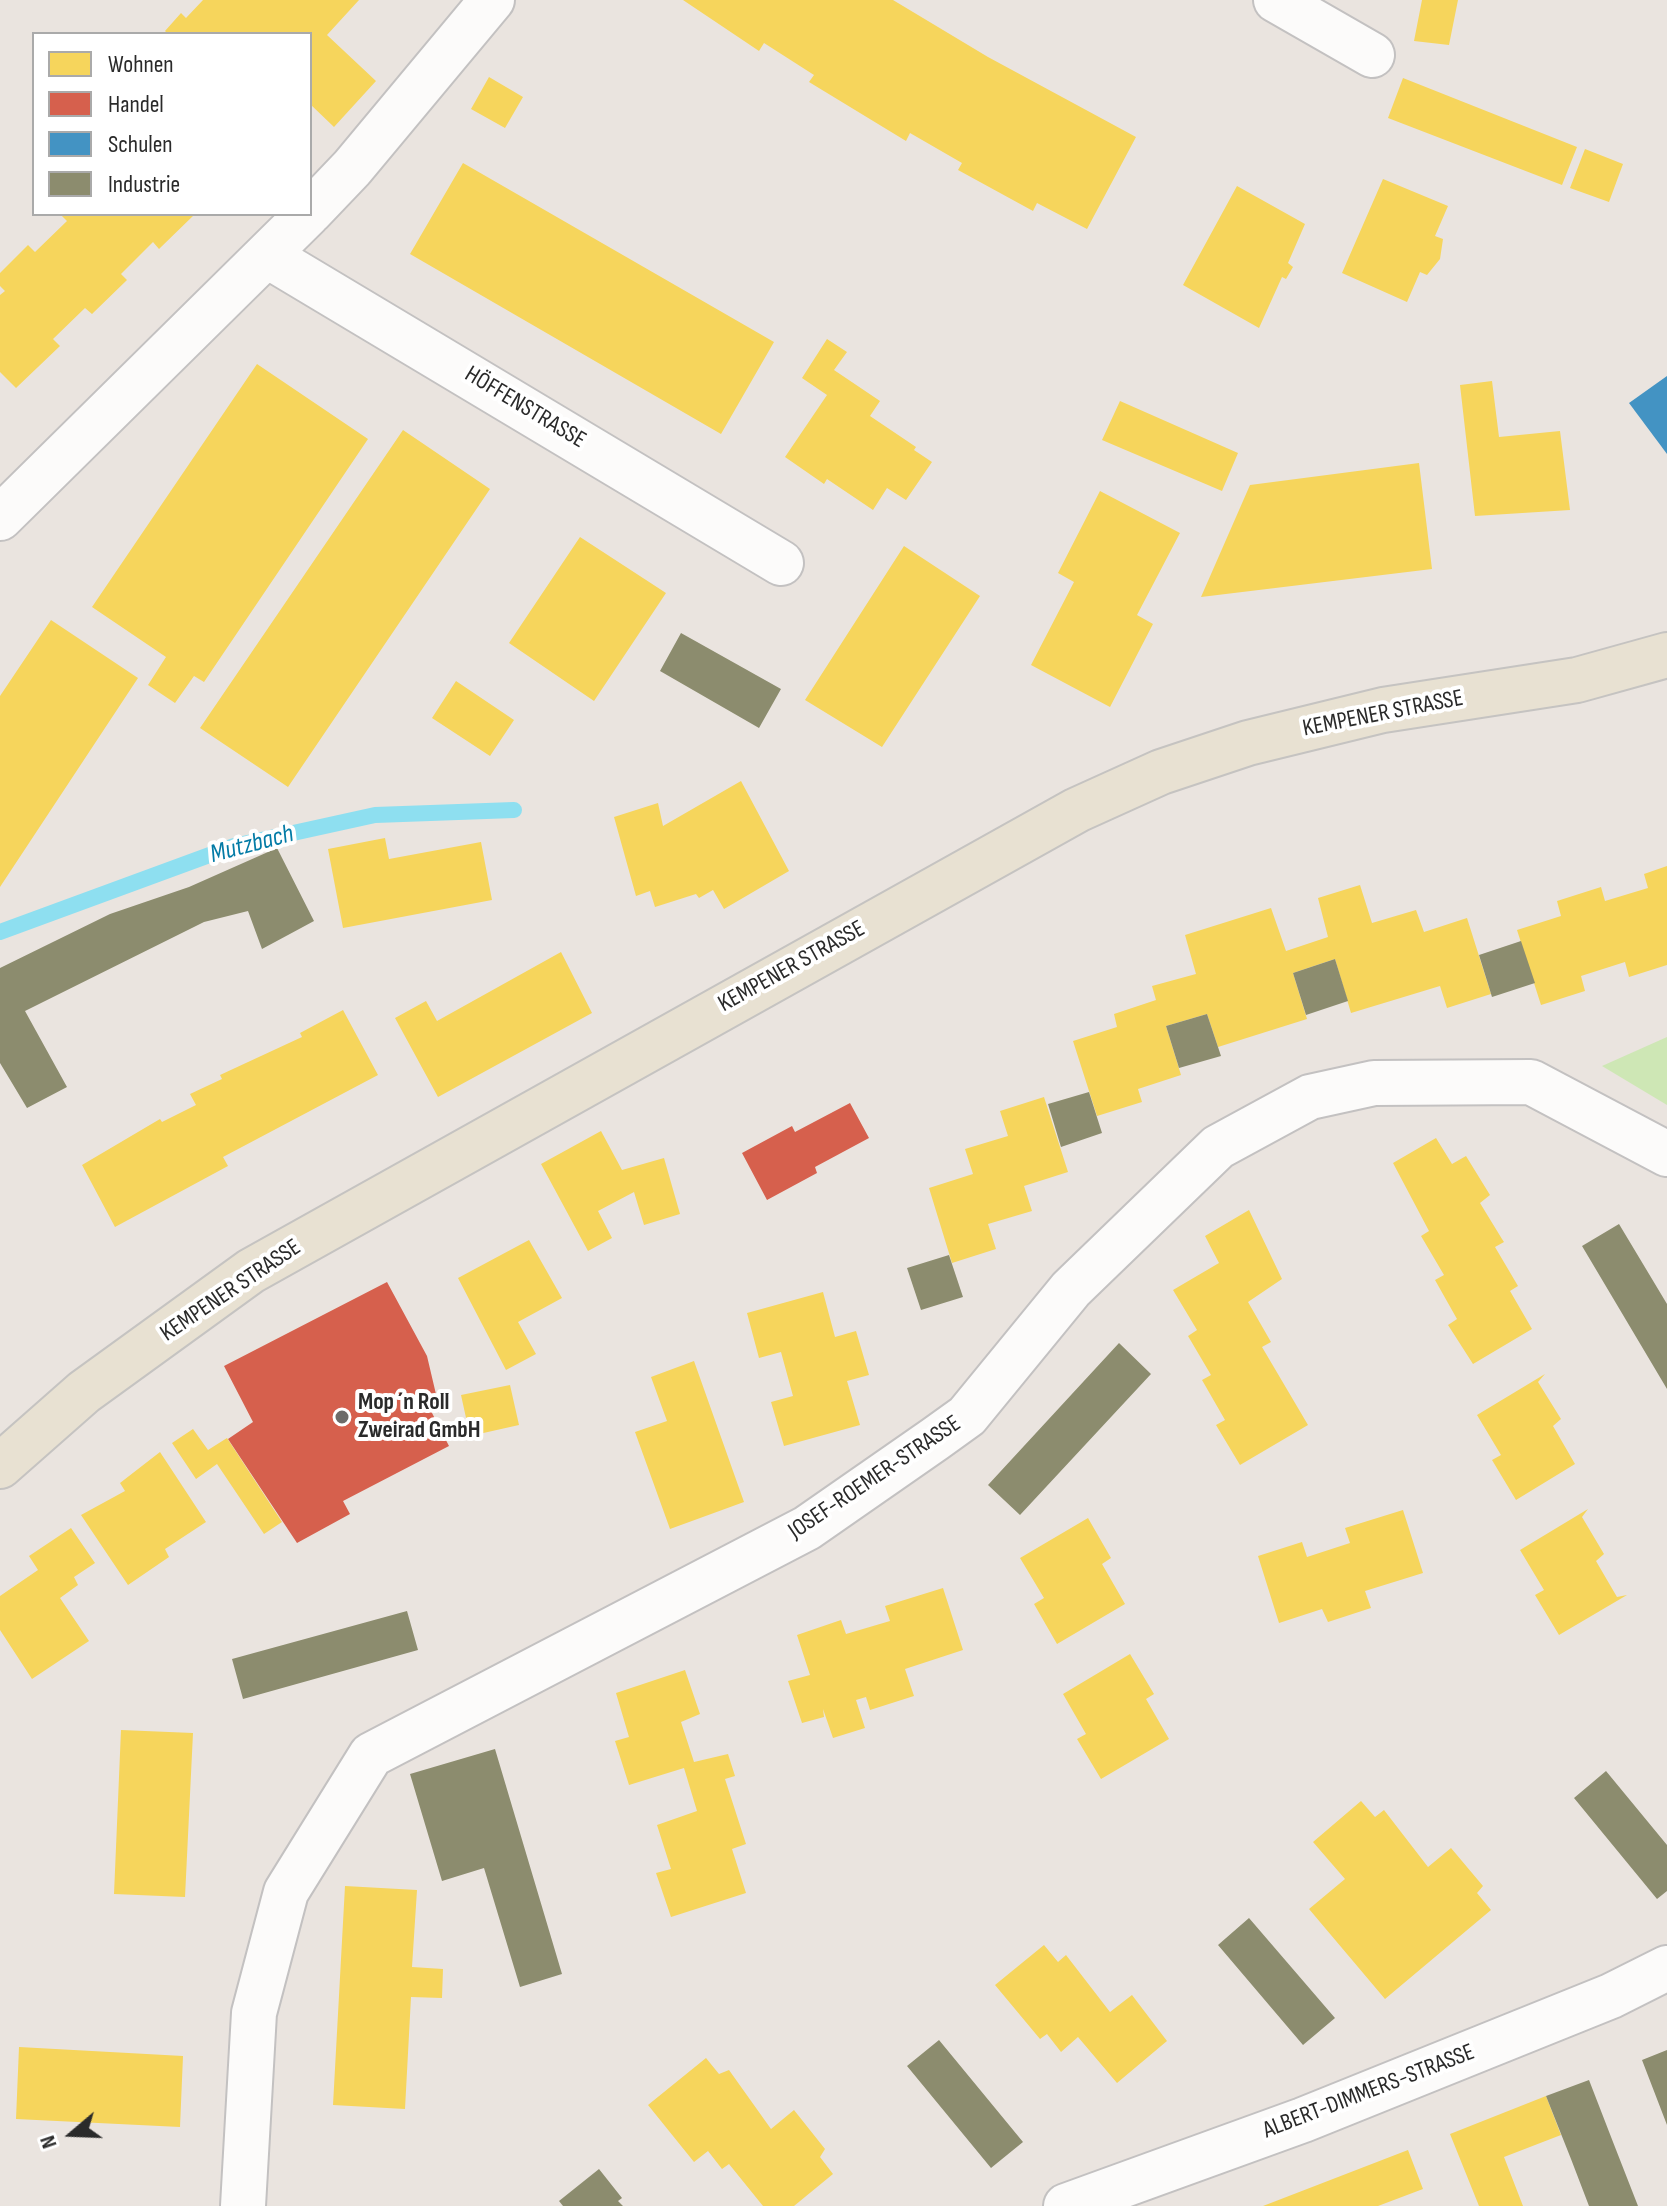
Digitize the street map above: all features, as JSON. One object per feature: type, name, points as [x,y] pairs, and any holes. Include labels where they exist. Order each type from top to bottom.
[{"type":"main road","name":"KEMPENER STRASSE","points":[[0,1466],[84,1392],[251,1271],[1077,810],[1161,772],[1248,743],[1383,710],[1577,680],[1667,655]]},
{"type":"street","points":[[312,210],[352,168],[492,0]]},
{"type":"street","points":[[1276,0],[1372,55]]},
{"type":"street","points":[[0,518],[306,216]]},
{"type":"street","name":"HÖFFENSTRASSE","points":[[268,256],[781,563]]},
{"type":"street","name":"JOSEF-ROEMER-STRASSE","points":[[243,2206],[254,2013],[286,1892],[371,1755],[807,1528],[935,1439],[967,1416],[1071,1289],[1218,1147],[1310,1097],[1374,1083],[1531,1082],[1667,1154]]},
{"type":"street","name":"ALBERT-DIMMERS-STRASSE","points":[[1066,2206],[1303,2120],[1611,1996],[1667,1968]]},
{"type":"green space","points":[[1667,1037],[1667,1105],[1602,1066]]},
{"type":"building: Wohnen","points":[[203,0],[359,0],[327,35],[376,81],[334,127],[312,106],[312,32],[165,31],[181,13],[186,18]]},
{"type":"building: Wohnen","points":[[683,0],[893,0],[988,57],[1136,137],[1087,229],[1037,203],[1033,211],[958,170],[962,163],[910,133],[906,141],[809,82],[814,75],[764,43],[759,51]]},
{"type":"building: Wohnen","points":[[1422,0],[1458,0],[1449,45],[1414,41]]},
{"type":"building: Wohnen","points":[[489,77],[523,97],[505,128],[471,109]]},
{"type":"building: Wohnen","points":[[1403,78],[1577,147],[1562,185],[1388,118]]},
{"type":"building: Wohnen","points":[[1585,149],[1623,164],[1609,202],[1570,188]]},
{"type":"building: Wohnen","points":[[463,163],[774,342],[721,434],[410,254]]},
{"type":"building: Wohnen","points":[[1383,179],[1448,206],[1435,236],[1443,239],[1440,259],[1427,275],[1420,272],[1407,302],[1342,273]]},
{"type":"building: Wohnen","points":[[1237,186],[1305,224],[1288,263],[1293,267],[1286,279],[1282,277],[1259,328],[1183,285]]},
{"type":"building: Wohnen","points":[[62,216],[193,216],[159,249],[153,242],[121,274],[127,280],[92,314],[85,308],[53,339],[60,346],[16,388],[0,372],[0,295],[5,291],[0,286],[0,273],[28,245],[35,252],[67,221]]},
{"type":"building: Wohnen","points":[[827,339],[847,352],[834,370],[880,401],[870,416],[916,447],[914,450],[932,462],[906,500],[887,488],[873,510],[827,479],[824,484],[785,457],[827,395],[802,378]]},
{"type":"building: Wohnen","points":[[257,364],[368,439],[204,682],[194,676],[175,703],[148,685],[166,657],[92,607]]},
{"type":"building: Wohnen","points":[[1492,381],[1499,437],[1560,431],[1570,510],[1475,516],[1460,385]]},
{"type":"building: Wohnen","points":[[1120,401],[1238,453],[1222,491],[1102,440]]},
{"type":"building: Wohnen","points":[[403,430],[490,489],[288,787],[200,728]]},
{"type":"building: Wohnen","points":[[1419,463],[1432,569],[1201,597],[1250,485]]},
{"type":"building: Wohnen","points":[[1100,491],[1180,533],[1137,615],[1153,624],[1110,707],[1031,665],[1074,582],[1058,573]]},
{"type":"building: Wohnen","points":[[580,537],[666,593],[594,701],[509,643]]},
{"type":"building: Wohnen","points":[[904,546],[980,596],[882,747],[805,700]]},
{"type":"building: Wohnen","points":[[51,620],[138,678],[0,887],[0,696]]},
{"type":"building: Wohnen","points":[[456,681],[514,720],[490,756],[432,718]]},
{"type":"building: Wohnen","points":[[741,781],[789,871],[724,909],[713,890],[699,898],[696,894],[655,907],[650,891],[636,896],[614,817],[658,803],[663,826]]},
{"type":"building: Wohnen","points":[[385,838],[389,859],[481,842],[492,900],[343,928],[328,849]]},
{"type":"building: Wohnen","points":[[1667,866],[1667,965],[1629,977],[1625,962],[1581,976],[1585,991],[1541,1005],[1517,930],[1561,916],[1557,901],[1601,887],[1605,901],[1648,888],[1644,874]]},
{"type":"building: Wohnen","points":[[1360,885],[1372,923],[1416,910],[1424,932],[1467,918],[1491,994],[1447,1008],[1440,986],[1351,1013],[1335,959],[1293,973],[1307,1019],[1218,1047],[1207,1014],[1166,1026],[1181,1075],[1138,1089],[1142,1102],[1097,1116],[1073,1041],[1117,1027],[1114,1014],[1156,1000],[1152,986],[1196,974],[1185,935],[1271,908],[1286,951],[1328,937],[1318,898]]},
{"type":"building: Wohnen","points":[[561,952],[592,1013],[438,1097],[395,1018],[426,1001],[437,1021]]},
{"type":"building: Wohnen","points":[[343,1010],[378,1075],[223,1157],[228,1166],[115,1227],[82,1165],[160,1119],[162,1122],[196,1105],[190,1094],[222,1079],[220,1075],[302,1037],[300,1033]]},
{"type":"building: Wohnen","points":[[1044,1097],[1068,1172],[1024,1186],[1032,1211],[988,1224],[996,1249],[952,1263],[929,1188],[973,1174],[965,1149],[1008,1136],[1000,1111]]},
{"type":"building: Wohnen","points":[[601,1131],[622,1170],[664,1158],[680,1214],[644,1225],[634,1192],[598,1211],[612,1238],[588,1251],[541,1164]]},
{"type":"building: Wohnen","points":[[1436,1138],[1452,1164],[1466,1156],[1490,1195],[1480,1203],[1504,1242],[1495,1247],[1518,1286],[1510,1291],[1532,1329],[1473,1364],[1448,1325],[1457,1319],[1435,1280],[1444,1275],[1421,1236],[1429,1231],[1393,1163]]},
{"type":"building: Wohnen","points":[[1249,1210],[1282,1279],[1248,1302],[1271,1342],[1262,1347],[1308,1425],[1240,1465],[1216,1425],[1225,1420],[1202,1380],[1211,1375],[1188,1336],[1197,1330],[1173,1290],[1219,1263],[1205,1236]]},
{"type":"building: Wohnen","points":[[529,1240],[562,1298],[518,1322],[536,1354],[506,1370],[458,1278]]},
{"type":"building: Wohnen","points":[[823,1292],[835,1337],[856,1331],[869,1375],[847,1381],[860,1425],[784,1446],[771,1402],[793,1396],[781,1352],[759,1358],[747,1313]]},
{"type":"building: Wohnen","points":[[694,1361],[744,1502],[670,1529],[635,1432],[667,1421],[651,1377]]},
{"type":"building: Wohnen","points":[[1545,1374],[1538,1382],[1561,1419],[1553,1426],[1575,1464],[1516,1500],[1492,1460],[1501,1455],[1477,1415]]},
{"type":"building: Wohnen","points":[[510,1385],[519,1425],[470,1436],[461,1395]]},
{"type":"building: Wohnen","points":[[193,1429],[208,1450],[227,1438],[282,1522],[264,1534],[217,1464],[196,1479],[172,1443]]},
{"type":"building: Wohnen","points":[[160,1452],[206,1522],[165,1549],[169,1557],[128,1585],[81,1515],[125,1491],[120,1483]]},
{"type":"building: Wohnen","points":[[1588,1509],[1582,1517],[1604,1554],[1596,1561],[1617,1597],[1627,1595],[1559,1635],[1535,1595],[1544,1590],[1520,1550]]},
{"type":"building: Wohnen","points":[[1403,1510],[1423,1573],[1365,1591],[1371,1608],[1328,1622],[1322,1609],[1279,1623],[1258,1556],[1302,1542],[1307,1557],[1350,1543],[1345,1528]]},
{"type":"building: Wohnen","points":[[1088,1518],[1111,1558],[1102,1564],[1125,1604],[1057,1644],[1034,1604],[1044,1598],[1020,1558]]},
{"type":"building: Wohnen","points":[[71,1528],[95,1563],[74,1577],[78,1585],[60,1598],[89,1641],[32,1679],[0,1630],[0,1596],[38,1570],[29,1556]]},
{"type":"building: Wohnen","points":[[943,1588],[963,1650],[905,1669],[914,1696],[870,1710],[866,1697],[856,1700],[865,1728],[833,1738],[823,1709],[824,1717],[802,1723],[788,1681],[810,1675],[797,1635],[841,1620],[846,1634],[890,1621],[885,1606]]},
{"type":"building: Wohnen","points":[[1130,1654],[1154,1694],[1146,1699],[1169,1739],[1101,1779],[1077,1739],[1086,1734],[1063,1694]]},
{"type":"building: Wohnen","points":[[685,1670],[700,1714],[681,1722],[694,1762],[728,1754],[735,1776],[725,1779],[746,1844],[732,1849],[746,1893],[671,1917],[656,1873],[671,1869],[657,1825],[697,1811],[684,1768],[629,1785],[615,1741],[629,1737],[616,1693]]},
{"type":"building: Wohnen","points":[[121,1730],[193,1733],[185,1897],[114,1894]]},
{"type":"building: Wohnen","points":[[1361,1801],[1375,1817],[1384,1810],[1428,1867],[1451,1848],[1483,1886],[1477,1893],[1491,1910],[1385,1999],[1309,1909],[1345,1879],[1313,1842]]},
{"type":"building: Wohnen","points":[[345,1886],[417,1890],[412,1967],[443,1969],[442,1998],[411,1997],[405,2109],[333,2105]]},
{"type":"building: Wohnen","points":[[1044,1945],[1058,1962],[1066,1955],[1110,2012],[1132,1995],[1167,2041],[1117,2083],[1078,2037],[1061,2052],[1047,2034],[1040,2039],[995,1985]]},
{"type":"building: Wohnen","points":[[19,2047],[183,2056],[180,2127],[16,2119]]},
{"type":"building: Wohnen","points":[[706,2058],[719,2074],[729,2070],[771,2129],[794,2110],[825,2149],[820,2157],[833,2174],[794,2206],[763,2206],[729,2164],[722,2169],[708,2151],[694,2162],[648,2105]]},
{"type":"building: Wohnen","points":[[1546,2096],[1561,2135],[1504,2157],[1523,2206],[1479,2206],[1450,2134]]},
{"type":"building: Wohnen","points":[[1408,2150],[1423,2189],[1378,2206],[1263,2206]]},
{"type":"building: Handel","points":[[850,1103],[869,1138],[815,1167],[817,1173],[767,1200],[742,1153],[792,1126],[795,1132]]},
{"type":"building: Handel","name":"Mop ´n Roll Zweirad GmbH","points":[[387,1282],[427,1356],[439,1407],[431,1411],[449,1446],[343,1501],[350,1514],[297,1543],[228,1439],[253,1422],[224,1366]]},
{"type":"building: Schulen","points":[[1667,376],[1667,454],[1629,403]]},
{"type":"building: Industrie","points":[[681,633],[781,689],[759,728],[660,671]]},
{"type":"building: Industrie","points":[[277,848],[314,921],[262,949],[248,911],[204,922],[25,1011],[67,1087],[27,1108],[0,1063],[0,968],[110,914],[189,887]]},
{"type":"building: Industrie","points":[[1521,941],[1535,983],[1492,997],[1479,955]]},
{"type":"building: Industrie","points":[[1335,959],[1348,1001],[1306,1015],[1293,973]]},
{"type":"building: Industrie","points":[[1207,1014],[1221,1056],[1179,1068],[1166,1026]]},
{"type":"building: Industrie","points":[[1089,1092],[1102,1133],[1061,1147],[1048,1104]]},
{"type":"building: Industrie","points":[[1619,1224],[1667,1304],[1667,1389],[1582,1246]]},
{"type":"building: Industrie","points":[[949,1255],[963,1297],[921,1310],[907,1268]]},
{"type":"building: Industrie","points":[[1119,1343],[1151,1374],[1020,1515],[988,1485]]},
{"type":"building: Industrie","points":[[407,1611],[418,1650],[243,1699],[232,1659]]},
{"type":"building: Industrie","points":[[495,1749],[562,1974],[520,1987],[484,1868],[442,1881],[410,1774]]},
{"type":"building: Industrie","points":[[1606,1771],[1667,1845],[1667,1891],[1657,1899],[1574,1798]]},
{"type":"building: Industrie","points":[[1249,1918],[1335,2018],[1303,2045],[1218,1945]]},
{"type":"building: Industrie","points":[[939,2040],[1023,2142],[991,2168],[907,2066]]},
{"type":"building: Industrie","points":[[1667,2050],[1667,2125],[1642,2060]]},
{"type":"building: Industrie","points":[[1589,2080],[1638,2206],[1589,2206],[1546,2096]]},
{"type":"building: Industrie","points":[[599,2169],[622,2198],[618,2201],[623,2206],[563,2206],[559,2201]]},
{"type":"waterway","name":"Mutzbach","points":[[0,932],[234,846],[375,815],[514,810]]},
{"type":"place","name":"Mop ´n Roll Zweirad GmbH","points":[[342,1417]]}]
